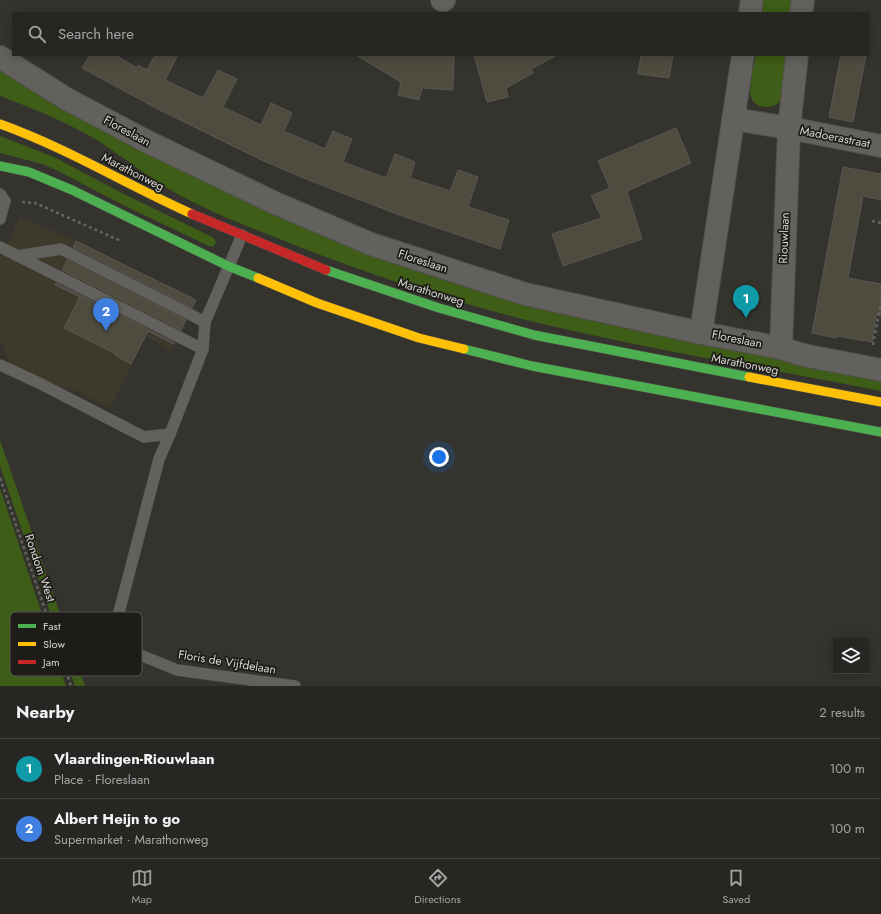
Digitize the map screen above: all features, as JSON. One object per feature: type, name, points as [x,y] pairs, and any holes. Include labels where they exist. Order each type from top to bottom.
[{"type":"main road","name":"Marathonweg","points":[[0,124],[33,136],[154,196],[242,235],[339,275],[439,308],[534,335],[633,356],[881,402]]},
{"type":"main road","points":[[0,166],[29,172],[72,190],[228,266],[317,302],[427,340],[532,366],[881,432]]},
{"type":"street","points":[[750,12],[752,0]]},
{"type":"street","points":[[801,12],[802,0]]},
{"type":"street","points":[[701,332],[743,56]]},
{"type":"street","name":"Riouwlaan","points":[[781,348],[789,128],[796,56]]},
{"type":"street","name":"Floreslaan","points":[[0,57],[65,98],[146,141],[275,203],[371,244],[525,294],[781,348],[803,355],[875,369]]},
{"type":"street","points":[[733,119],[789,128]]},
{"type":"street","name":"Madoerastraat","points":[[789,128],[881,146]]},
{"type":"lane","points":[[0,219],[2,197]]},
{"type":"lane","points":[[0,365],[39,383],[144,437],[170,434],[203,349],[205,322],[242,235]]},
{"type":"lane","points":[[0,246],[17,256],[203,349]]},
{"type":"lane","points":[[17,256],[62,249],[205,322]]},
{"type":"lane","name":"Floris de Vijfdelaan","points":[[120,612],[159,459],[170,434]]},
{"type":"lane","name":"Floris de Vijfdelaan","points":[[142,655],[177,670],[295,686]]},
{"type":"path","points":[[2,197],[35,203],[121,241]]},
{"type":"path","points":[[872,221],[881,223]]},
{"type":"path","points":[[875,369],[881,302]]},
{"type":"path","name":"Rondom West","points":[[0,478],[46,612]]},
{"type":"path","name":"Rondom West","points":[[68,676],[71,686]]},
{"type":"shaded area","points":[[20,217],[76,241],[196,300],[170,351],[146,335],[110,408],[72,389],[70,391],[9,363],[0,339],[0,258]]},
{"type":"green space","points":[[764,0],[792,0],[791,12],[762,12]]},
{"type":"green space","points":[[756,56],[787,56],[784,95],[781,101],[771,107],[760,106],[755,103],[750,92],[751,78]]},
{"type":"green space","points":[[0,67],[152,155],[219,189],[258,206],[527,304],[642,332],[881,377],[881,391],[661,349],[530,321],[471,305],[354,268],[202,207],[162,185],[90,136],[46,114],[0,96]]},
{"type":"green space","points":[[0,136],[54,157],[118,191],[214,238],[216,242],[214,246],[211,247],[127,207],[54,169],[42,164],[0,153]]},
{"type":"green space","points":[[0,440],[59,612],[50,612],[0,466]]},
{"type":"green space","points":[[0,488],[41,612],[10,612],[10,676],[63,676],[66,686],[0,686]]},
{"type":"green space","points":[[72,676],[82,676],[85,686],[75,686]]},
{"type":"building","points":[[89,56],[117,56],[137,68],[138,65],[147,70],[154,56],[177,56],[165,80],[203,98],[218,70],[237,79],[223,107],[261,125],[271,103],[292,113],[284,131],[325,149],[333,131],[352,139],[343,162],[386,178],[395,154],[415,162],[410,178],[450,191],[458,170],[478,177],[468,207],[509,220],[500,249],[402,216],[259,159],[152,106],[82,68]]},
{"type":"building","points":[[358,56],[454,56],[453,90],[422,88],[419,100],[398,95],[401,82]]},
{"type":"building","points":[[474,56],[555,56],[531,69],[533,73],[506,88],[508,97],[487,102]]},
{"type":"building","points":[[641,56],[673,56],[669,78],[638,74]]},
{"type":"building","points":[[841,56],[866,56],[853,122],[829,117]]},
{"type":"building","points":[[676,128],[691,163],[627,191],[642,239],[563,266],[552,234],[602,218],[591,196],[610,188],[598,161]]},
{"type":"building","points":[[843,167],[881,174],[881,200],[863,196],[848,278],[881,284],[881,316],[876,315],[872,342],[837,336],[836,338],[812,333]]},
{"type":"building","points":[[76,241],[196,300],[192,308],[73,247]]},
{"type":"building","points":[[67,260],[186,320],[181,330],[62,270]]},
{"type":"building","points":[[56,283],[175,343],[174,344],[148,331],[131,364],[115,355],[116,354],[64,328],[80,297],[55,285]]},
{"type":"traffic: fast","points":[[0,166],[29,172],[72,190],[228,266],[258,278]]},
{"type":"traffic: fast","points":[[326,270],[439,308],[534,335],[749,377]]},
{"type":"traffic: fast","points":[[464,349],[532,366],[881,432]]},
{"type":"traffic: slow","points":[[0,124],[73,155],[192,214]]},
{"type":"traffic: slow","points":[[258,278],[317,303],[419,338],[464,349]]},
{"type":"traffic: slow","points":[[749,377],[881,402]]},
{"type":"traffic: jam","points":[[192,214],[326,270]]},
{"type":"place","name":"Vlaardingen-Riouwlaan","points":[[746,318]]},
{"type":"place","name":"Albert Heijn to go","points":[[106,331]]}]
